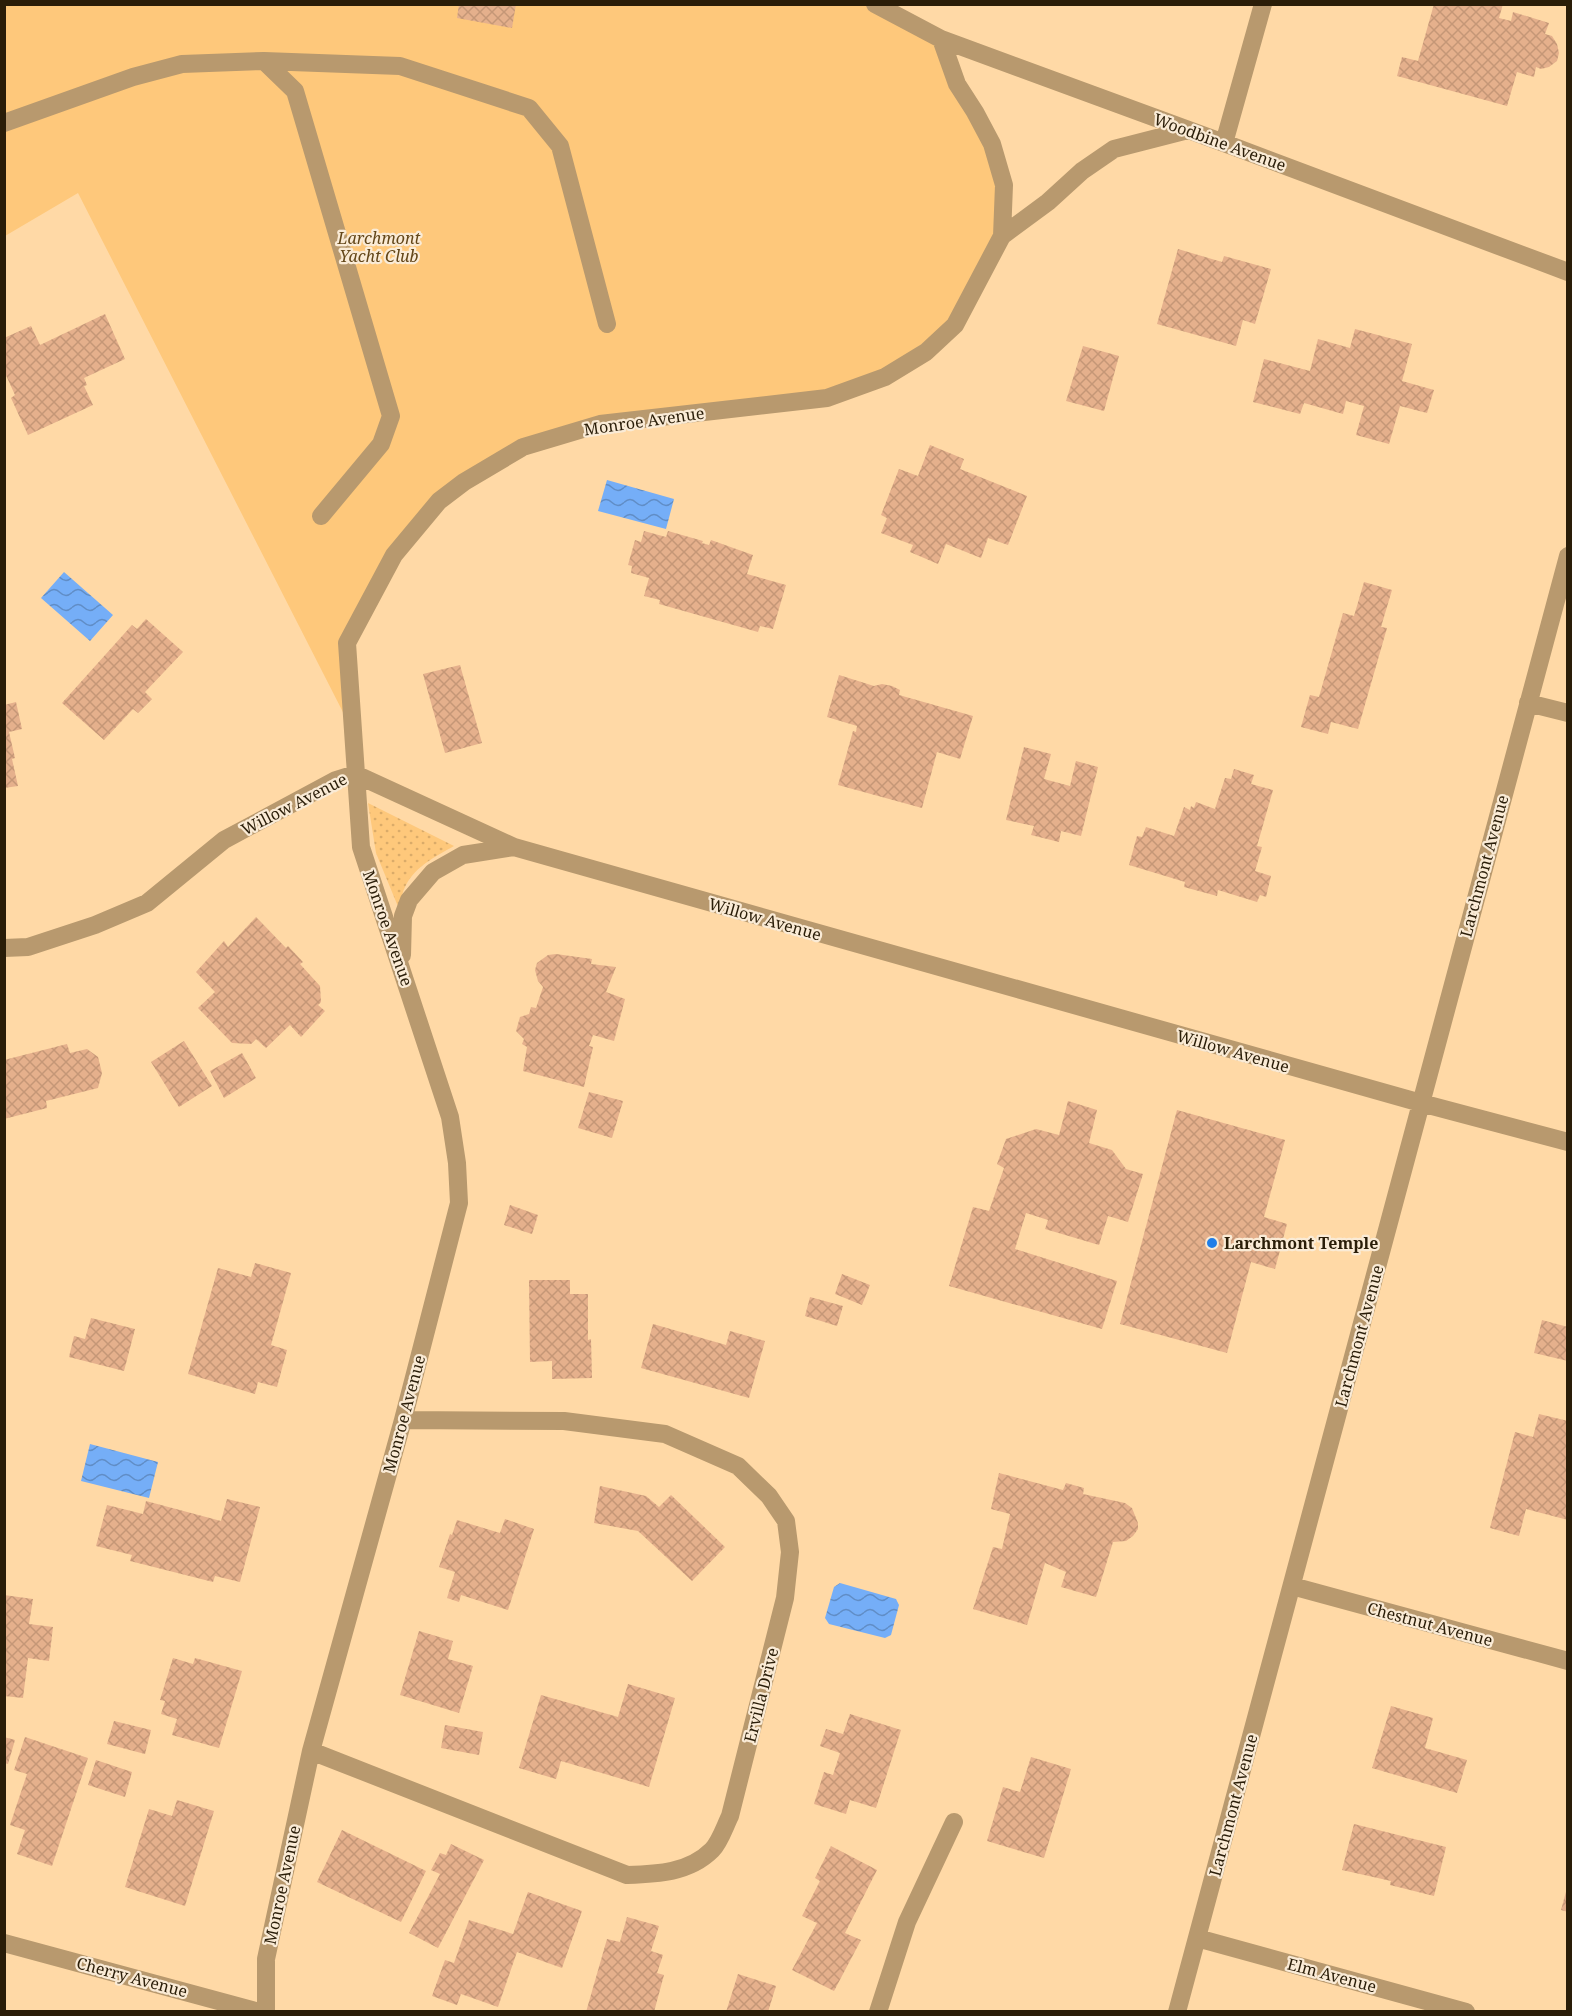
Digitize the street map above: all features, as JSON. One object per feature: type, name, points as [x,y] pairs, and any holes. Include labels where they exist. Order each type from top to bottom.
[{"type":"street","name":"Woodbine Avenue","points":[[875,4],[941,39],[1568,273]]},
{"type":"street","points":[[1224,143],[1263,4]]},
{"type":"street","name":"Monroe Avenue","points":[[266,2012],[266,1959],[311,1751],[403,1420],[459,1203],[457,1163],[450,1117],[361,847],[347,643],[394,555],[439,501],[465,482],[523,447],[600,424],[827,398],[885,378],[926,352],[955,325],[1002,236],[1004,185],[992,144],[957,84],[941,39]]},
{"type":"street","points":[[264,61],[295,91],[392,416],[381,444],[321,516]]},
{"type":"street","points":[[4,123],[133,77],[182,64],[264,61],[400,66],[529,108],[560,146],[607,324]]},
{"type":"street","name":"Monroe Avenue","points":[[1002,236],[1114,149],[1188,130]]},
{"type":"street","name":"Larchmont Avenue","points":[[1178,2012],[1568,556]]},
{"type":"street","points":[[1528,703],[1568,712]]},
{"type":"street","name":"Willow Avenue","points":[[4,948],[28,946],[95,926],[147,903],[224,840],[336,780],[356,774],[514,847],[1420,1104],[1568,1142]]},
{"type":"street","points":[[402,969],[404,916],[409,900],[420,885],[433,872],[463,855],[514,847]]},
{"type":"street","name":"Ervilla Drive","points":[[311,1751],[627,1875],[663,1874],[694,1863],[714,1849],[730,1816],[785,1598],[790,1552],[786,1521],[769,1496],[738,1466],[665,1434],[564,1421],[403,1420]]},
{"type":"street","name":"Chestnut Avenue","points":[[1292,1586],[1568,1661]]},
{"type":"street","points":[[878,2012],[907,1922],[954,1822]]},
{"type":"street","name":"Elm Avenue","points":[[1197,1938],[1466,2012]]},
{"type":"street","name":"Cherry Avenue","points":[[4,1943],[259,2012]]},
{"type":"green space","name":"Larchmont Yacht Club","points":[[4,5],[872,5],[936,42],[987,144],[999,183],[998,232],[952,322],[886,370],[823,392],[525,441],[439,493],[343,638],[348,722],[78,193],[5,236]]},
{"type":"green space","points":[[368,803],[454,846],[415,872],[405,888],[399,909],[376,853]]},
{"type":"water","points":[[607,480],[674,499],[666,529],[598,511]]},
{"type":"water","points":[[64,572],[113,615],[90,641],[41,598]]},
{"type":"water","points":[[90,1444],[158,1462],[149,1498],[81,1481]]},
{"type":"water","points":[[840,1583],[896,1599],[899,1605],[891,1635],[885,1638],[829,1624],[825,1618],[834,1587]]},
{"type":"building","points":[[459,4],[516,4],[512,28],[457,18]]},
{"type":"building","points":[[1434,4],[1503,4],[1499,18],[1511,21],[1513,12],[1549,23],[1545,34],[1552,36],[1557,44],[1559,53],[1557,61],[1549,67],[1541,69],[1536,67],[1534,77],[1517,72],[1507,106],[1397,76],[1402,57],[1418,61]]},
{"type":"building","points":[[1178,249],[1222,262],[1224,256],[1271,269],[1255,324],[1243,320],[1236,346],[1157,324]]},
{"type":"building","points":[[105,314],[125,359],[84,378],[87,385],[84,386],[93,405],[28,435],[11,398],[15,395],[4,371],[4,338],[31,326],[40,345]]},
{"type":"building","points":[[1355,329],[1412,344],[1402,381],[1434,390],[1427,413],[1400,406],[1389,444],[1356,435],[1364,406],[1346,401],[1343,414],[1304,403],[1300,414],[1253,402],[1264,359],[1310,371],[1318,339],[1350,348]]},
{"type":"building","points":[[1083,346],[1119,356],[1104,411],[1066,401]]},
{"type":"building","points":[[930,445],[964,459],[960,469],[1027,496],[1008,545],[988,538],[981,558],[946,544],[938,564],[910,552],[913,545],[881,533],[887,518],[881,515],[899,469],[918,476]]},
{"type":"building","points":[[644,531],[666,537],[668,531],[703,541],[702,543],[709,545],[711,540],[753,555],[747,574],[786,585],[773,629],[760,626],[758,632],[659,604],[660,600],[644,596],[649,578],[631,573],[632,566],[628,565],[635,540],[641,542]]},
{"type":"building","points":[[1364,582],[1392,590],[1381,627],[1387,628],[1358,729],[1331,722],[1328,734],[1301,727],[1310,695],[1319,697],[1343,613],[1354,616]]},
{"type":"building","points":[[146,619],[183,652],[145,692],[152,699],[138,713],[133,709],[104,740],[62,703],[132,625],[137,629]]},
{"type":"building","points":[[460,665],[482,743],[445,753],[423,674]]},
{"type":"building","points":[[839,675],[874,686],[882,684],[892,686],[900,690],[899,695],[973,716],[960,759],[937,752],[922,808],[838,785],[853,731],[856,732],[857,726],[827,717]]},
{"type":"building","points":[[16,702],[22,729],[9,732],[18,786],[4,788],[4,705]]},
{"type":"building","points":[[1024,747],[1051,754],[1044,779],[1070,786],[1076,761],[1098,767],[1081,836],[1061,831],[1059,842],[1031,835],[1034,826],[1006,820]]},
{"type":"building","points":[[1234,769],[1254,775],[1251,784],[1273,790],[1257,846],[1262,847],[1255,871],[1271,876],[1266,897],[1260,895],[1257,902],[1218,890],[1217,896],[1184,887],[1185,882],[1129,865],[1137,836],[1142,837],[1146,827],[1174,836],[1184,807],[1190,810],[1191,806],[1194,808],[1196,802],[1215,809],[1225,778],[1231,779]]},
{"type":"building","points":[[256,917],[303,962],[300,964],[320,986],[321,1002],[318,1005],[325,1011],[301,1037],[290,1025],[266,1048],[256,1039],[251,1044],[232,1043],[198,1008],[215,992],[196,972],[224,941],[228,947]]},
{"type":"building","points":[[548,955],[592,959],[591,964],[616,967],[606,992],[625,999],[614,1041],[593,1035],[589,1046],[593,1047],[584,1087],[523,1071],[527,1047],[522,1044],[524,1039],[516,1031],[520,1017],[529,1014],[531,1007],[536,1008],[543,987],[538,981],[535,970],[537,963]]},
{"type":"building","points":[[184,1041],[212,1086],[179,1107],[151,1062]]},
{"type":"building","points":[[67,1044],[70,1053],[87,1049],[98,1057],[102,1073],[98,1088],[46,1101],[47,1108],[4,1119],[4,1060]]},
{"type":"building","points":[[242,1053],[256,1078],[224,1098],[210,1071]]},
{"type":"building","points":[[589,1092],[623,1101],[612,1138],[578,1128]]},
{"type":"building","points":[[1068,1101],[1097,1110],[1089,1143],[1112,1150],[1126,1169],[1143,1174],[1128,1222],[1108,1216],[1099,1245],[1045,1229],[1048,1220],[1026,1213],[1015,1249],[1117,1281],[1102,1329],[949,1286],[973,1207],[989,1211],[1004,1168],[997,1164],[1006,1139],[1036,1129],[1059,1135]]},
{"type":"building","name":"Larchmont Temple","points":[[1177,1110],[1285,1140],[1264,1217],[1287,1224],[1275,1269],[1251,1262],[1227,1353],[1120,1324]]},
{"type":"building","points":[[510,1205],[538,1215],[532,1234],[504,1225]]},
{"type":"building","points":[[255,1263],[291,1273],[271,1345],[287,1350],[277,1387],[258,1382],[255,1394],[188,1374],[218,1268],[251,1277]]},
{"type":"building","points":[[842,1274],[870,1285],[862,1305],[835,1294]]},
{"type":"building","points":[[529,1280],[570,1280],[570,1294],[588,1294],[588,1340],[591,1339],[592,1378],[552,1379],[552,1361],[530,1362]]},
{"type":"building","points":[[810,1297],[843,1306],[837,1326],[805,1316]]},
{"type":"building","points":[[91,1318],[135,1329],[124,1371],[69,1357],[74,1336],[85,1339]]},
{"type":"building","points":[[1542,1320],[1568,1327],[1568,1361],[1534,1353]]},
{"type":"building","points":[[653,1324],[726,1345],[730,1331],[765,1341],[749,1398],[641,1368]]},
{"type":"building","points":[[1539,1414],[1568,1421],[1568,1520],[1526,1509],[1519,1536],[1490,1528],[1515,1432],[1533,1437]]},
{"type":"building","points":[[999,1473],[1063,1490],[1066,1483],[1084,1488],[1083,1494],[1125,1503],[1132,1508],[1138,1529],[1126,1541],[1113,1542],[1096,1597],[1061,1587],[1066,1572],[1045,1563],[1027,1625],[973,1609],[993,1547],[1002,1549],[1010,1514],[991,1509]]},
{"type":"building","points":[[600,1486],[646,1496],[659,1507],[671,1495],[725,1547],[692,1581],[638,1531],[594,1523]]},
{"type":"building","points":[[227,1499],[260,1507],[240,1582],[215,1576],[213,1582],[130,1561],[132,1555],[96,1546],[107,1505],[143,1514],[146,1501],[221,1521]]},
{"type":"building","points":[[505,1519],[534,1529],[508,1610],[461,1595],[459,1602],[447,1598],[455,1572],[439,1567],[457,1520],[500,1533]]},
{"type":"building","points":[[4,1595],[33,1599],[29,1624],[53,1627],[49,1661],[28,1658],[23,1698],[4,1696]]},
{"type":"building","points":[[419,1631],[453,1641],[448,1659],[473,1666],[459,1713],[400,1695]]},
{"type":"building","points":[[173,1658],[193,1664],[195,1658],[242,1671],[219,1748],[172,1735],[177,1719],[161,1714],[165,1701],[160,1700]]},
{"type":"building","points":[[628,1684],[675,1698],[649,1787],[561,1761],[556,1779],[519,1768],[541,1695],[618,1717]]},
{"type":"building","points":[[1391,1706],[1433,1718],[1425,1748],[1467,1760],[1457,1793],[1372,1768]]},
{"type":"building","points":[[850,1714],[901,1730],[876,1808],[850,1800],[846,1814],[814,1804],[824,1772],[833,1775],[840,1753],[820,1746],[826,1729],[843,1734]]},
{"type":"building","points":[[114,1721],[151,1730],[145,1754],[107,1744]]},
{"type":"building","points":[[445,1725],[483,1732],[479,1755],[441,1748]]},
{"type":"building","points":[[4,1737],[15,1740],[8,1764],[4,1763]]},
{"type":"building","points":[[25,1737],[88,1758],[52,1866],[17,1854],[25,1830],[10,1825],[27,1774],[14,1770]]},
{"type":"building","points":[[1031,1757],[1071,1769],[1044,1858],[987,1841],[1003,1787],[1020,1792]]},
{"type":"building","points":[[96,1760],[132,1772],[125,1797],[88,1785]]},
{"type":"building","points":[[177,1800],[214,1811],[185,1906],[125,1887],[149,1809],[172,1816]]},
{"type":"building","points":[[1354,1824],[1446,1847],[1434,1896],[1390,1885],[1391,1881],[1342,1870]]},
{"type":"building","points":[[342,1830],[426,1871],[401,1922],[317,1882]]},
{"type":"building","points":[[451,1844],[484,1860],[438,1948],[409,1933],[440,1874],[431,1870],[440,1853],[446,1855]]},
{"type":"building","points":[[831,1846],[877,1870],[845,1933],[861,1940],[834,1991],[792,1970],[817,1923],[802,1916],[820,1881],[815,1878]]},
{"type":"building","points":[[1568,1888],[1568,1912],[1561,1910]]},
{"type":"building","points":[[528,1892],[582,1911],[562,1968],[517,1952],[498,2007],[461,1994],[457,2005],[432,1996],[445,1960],[454,1963],[469,1920],[513,1934]]},
{"type":"building","points":[[627,1917],[659,1926],[651,1951],[663,1955],[657,1973],[664,1975],[654,2012],[586,2012],[607,1939],[620,1942]]},
{"type":"building","points":[[738,1974],[776,1986],[768,2012],[726,2012]]},
{"type":"place","name":"Larchmont Temple","points":[[1212,1243]]}]
